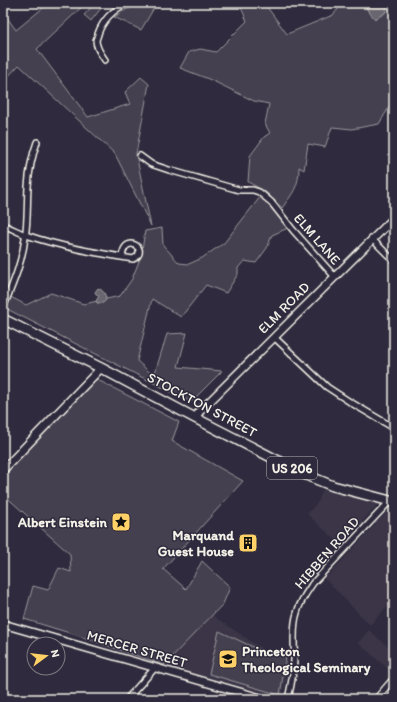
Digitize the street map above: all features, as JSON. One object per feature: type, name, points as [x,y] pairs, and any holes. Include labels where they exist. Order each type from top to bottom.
[{"type":"highway","name":"STOCKTON STREET","points":[[3,319],[101,368],[306,475],[334,486],[392,502]]},
{"type":"street","points":[[105,60],[98,49],[96,40],[99,29],[107,17],[117,8],[126,3]]},
{"type":"street","points":[[3,308],[14,283],[20,264],[26,235],[28,186],[33,154],[37,142]]},
{"type":"street","name":"ELM LANE","points":[[140,156],[151,164],[169,170],[239,190],[253,190],[259,192],[271,202],[293,230],[335,277]]},
{"type":"street","name":"ELM ROAD","points":[[195,418],[200,411],[394,218]]},
{"type":"street","points":[[3,225],[26,235],[66,246],[85,251],[122,257]]},
{"type":"street","points":[[373,240],[394,262]]},
{"type":"street","points":[[274,337],[327,387],[394,428]]},
{"type":"street","points":[[3,470],[101,368]]},
{"type":"street","name":"HIBBEN ROAD","points":[[288,699],[294,672],[294,624],[301,602],[313,583],[392,502]]},
{"type":"street","name":"MERCER STREET","points":[[3,624],[264,699]]},
{"type":"street","points":[[127,699],[155,668]]},
{"type":"street","points":[[376,699],[394,678]]},
{"type":"shaded area","points":[[49,3],[86,3],[37,49],[88,117],[130,104],[125,92],[141,77],[149,84],[136,154],[151,226],[115,154],[19,65],[3,82],[3,12],[16,30]]},
{"type":"shaded area","points":[[95,3],[98,3],[102,7],[91,21],[84,15]]},
{"type":"shaded area","points":[[148,3],[157,3],[141,30],[114,17],[127,9]]},
{"type":"shaded area","points":[[239,3],[264,3],[287,34],[333,15],[343,3],[364,3],[368,11],[385,13],[388,3],[394,3],[394,99],[379,124],[352,129],[332,127],[325,147],[308,144],[304,170],[299,167],[297,185],[282,208],[266,192],[248,182],[250,156],[264,137],[270,133],[265,124],[269,104],[254,101],[211,80],[180,68],[189,52],[200,49],[216,52],[247,21]]},
{"type":"shaded area","points":[[364,3],[388,3],[385,13],[375,19],[368,11]]},
{"type":"shaded area","points":[[261,196],[288,228],[272,235],[267,248],[256,263],[244,261],[238,268],[238,274],[226,293],[206,285],[181,317],[152,299],[137,361],[154,376],[167,334],[187,333],[178,367],[222,371],[191,402],[3,307],[3,293],[26,305],[51,293],[84,304],[120,296],[132,279],[141,256],[145,231],[162,228],[163,245],[179,263],[189,264],[202,258],[224,243]]},
{"type":"shaded area","points":[[98,288],[105,294],[106,300],[103,303],[97,303],[96,301],[99,296],[95,292]]},
{"type":"shaded area","points":[[92,377],[179,422],[172,441],[243,481],[163,569],[186,589],[202,561],[230,587],[223,604],[164,665],[24,619],[33,586],[48,590],[59,568],[71,572],[70,554],[3,494],[3,468]]},
{"type":"shaded area","points":[[323,489],[378,504],[341,545],[307,514],[318,502]]},
{"type":"shaded area","name":"Princeton Theological Seminary","points":[[391,507],[394,508],[394,599],[370,625],[324,578],[330,574]]},
{"type":"shaded area","name":"Princeton Theological Seminary","points":[[212,615],[265,651],[288,654],[286,681],[282,697],[279,698],[164,665]]},
{"type":"shaded area","name":"Princeton Theological Seminary","points":[[369,630],[394,652],[393,673],[358,643]]},
{"type":"shaded area","points":[[219,631],[266,653],[286,656],[280,695],[209,674]]},
{"type":"place","name":"Albert Einstein","points":[[121,522]]},
{"type":"place","name":"Marquand Guest House","points":[[248,543]]},
{"type":"place","name":"Princeton Theological Seminary","points":[[228,659]]}]
